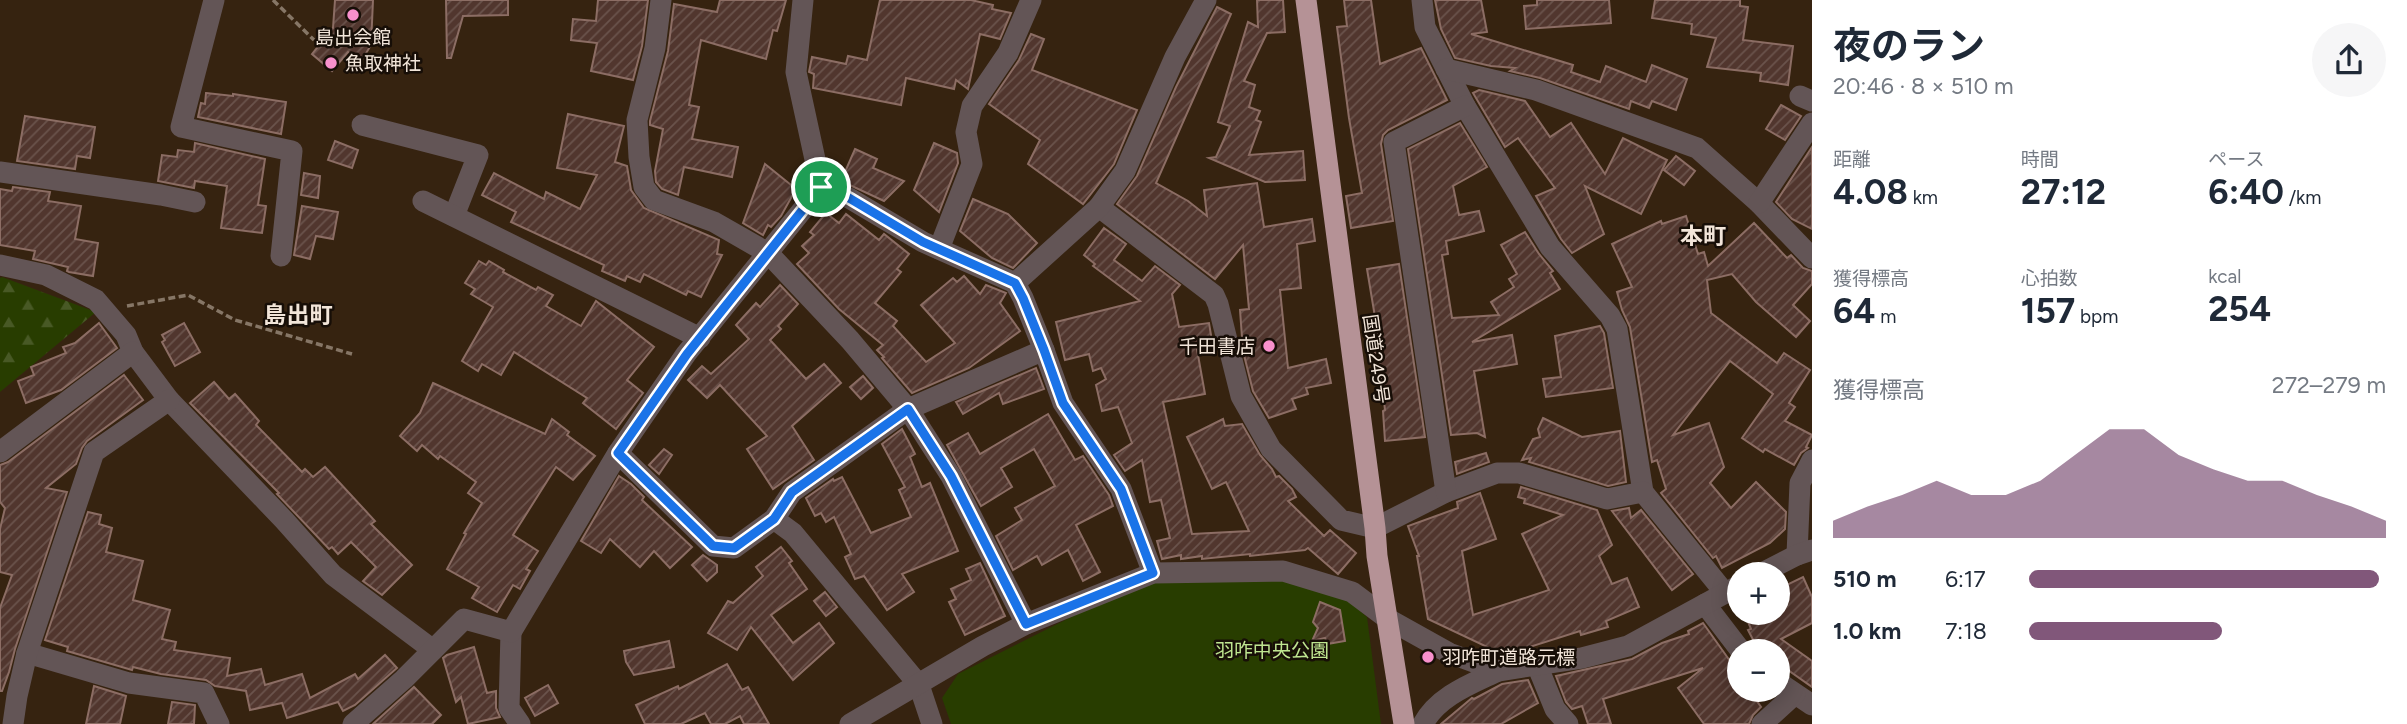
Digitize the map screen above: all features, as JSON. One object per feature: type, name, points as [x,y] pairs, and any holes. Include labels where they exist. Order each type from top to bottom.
[{"type":"highway","name":"国道249号","points":[[1306,0],[1377,556],[1404,724]]},
{"type":"street","points":[[214,0],[181,127],[292,151],[281,256]]},
{"type":"street","points":[[661,0],[655,48],[637,120],[644,187],[654,200],[714,222],[768,253],[850,340],[908,409],[951,476],[1026,624]]},
{"type":"street","points":[[803,0],[796,72],[821,187]]},
{"type":"street","points":[[939,249],[972,164],[966,132],[972,106],[1008,53],[1031,0]]},
{"type":"street","points":[[1015,283],[1099,208],[1125,170],[1175,57],[1206,0]]},
{"type":"street","points":[[1422,0],[1425,27],[1465,106],[1550,247],[1610,316],[1617,329],[1643,492],[1727,584]]},
{"type":"street","points":[[1446,69],[1536,90],[1697,148],[1759,203],[1812,258]]},
{"type":"street","points":[[1447,492],[1394,142],[1465,106]]},
{"type":"street","points":[[1759,203],[1812,123]]},
{"type":"street","points":[[362,125],[478,156],[454,216]]},
{"type":"street","points":[[0,172],[195,202]]},
{"type":"street","points":[[520,724],[509,708],[511,632],[618,453],[700,338],[821,187]]},
{"type":"street","points":[[821,187],[849,198],[923,242],[1015,283],[1063,403],[1121,489],[1153,573]]},
{"type":"street","points":[[423,201],[700,338]]},
{"type":"street","points":[[1099,208],[1214,295],[1241,396],[1271,449],[1341,520],[1375,528],[1447,492],[1497,472],[1519,472],[1608,499],[1643,492]]},
{"type":"street","points":[[0,265],[46,275],[96,300],[125,335],[133,352],[169,400],[333,575],[433,650]]},
{"type":"street","points":[[618,453],[713,546],[734,548],[774,519],[792,492],[908,409],[1044,350]]},
{"type":"street","points":[[0,452],[133,352]]},
{"type":"street","points":[[13,724],[8,695],[27,653],[94,452],[169,400]]},
{"type":"street","points":[[1784,562],[1804,552],[1800,483],[1812,460]]},
{"type":"street","points":[[774,519],[793,533],[919,685],[932,724]]},
{"type":"street","points":[[850,724],[1026,624],[1153,573],[1283,571],[1352,592],[1388,619],[1449,653],[1498,671]]},
{"type":"street","points":[[1423,724],[1429,714],[1455,691],[1498,671],[1583,658],[1628,646],[1727,592]]},
{"type":"street","points":[[1705,604],[1732,639]]},
{"type":"street","points":[[353,724],[404,679],[464,619],[511,632]]},
{"type":"street","points":[[27,653],[129,683],[204,693],[219,724]]},
{"type":"street","points":[[1537,665],[1555,709],[1568,724]]},
{"type":"street","points":[[1762,724],[1795,694]]},
{"type":"path","points":[[273,0],[314,40]]},
{"type":"path","points":[[104,309],[188,295],[235,320],[352,355]]},
{"type":"green space","points":[[0,278],[96,312],[0,392]]},
{"type":"green space","name":"羽咋中央公園","points":[[1280,575],[1339,593],[1367,617],[1381,724],[951,724],[942,698],[958,674],[1141,582]]},
{"type":"building","points":[[335,0],[373,0],[371,45],[362,60],[348,52],[332,71],[312,54],[333,28]]},
{"type":"building","points":[[446,0],[508,0],[508,15],[463,16],[451,58],[447,58]]},
{"type":"building","points":[[598,0],[648,0],[642,46],[633,80],[591,71],[597,43],[571,40],[573,19],[596,21]]},
{"type":"building","points":[[720,0],[786,0],[777,31],[773,30],[766,59],[701,40],[689,105],[699,107],[692,139],[738,147],[732,177],[684,167],[678,195],[662,189],[656,182],[655,171],[663,129],[650,125],[668,51],[674,4],[717,12]]},
{"type":"building","points":[[880,0],[971,0],[1011,13],[1000,39],[980,34],[968,89],[956,80],[954,89],[906,78],[901,105],[813,88],[814,74],[809,72],[812,57],[846,64],[848,56],[867,60]]},
{"type":"building","points":[[1257,0],[1283,0],[1285,32],[1267,33],[1244,81],[1255,85],[1249,107],[1260,111],[1256,120],[1261,122],[1249,155],[1303,151],[1305,180],[1265,182],[1209,158],[1216,157],[1230,126],[1218,122],[1248,22],[1258,27]]},
{"type":"building","points":[[1344,0],[1371,0],[1380,64],[1421,48],[1447,100],[1383,135],[1381,144],[1393,221],[1351,228],[1346,196],[1362,193],[1337,27],[1347,26]]},
{"type":"building","points":[[1435,0],[1481,0],[1487,32],[1471,34],[1573,65],[1571,72],[1600,82],[1606,66],[1646,82],[1652,65],[1687,79],[1676,110],[1652,101],[1649,108],[1631,101],[1629,109],[1540,78],[1510,71],[1515,68],[1455,58],[1441,29]]},
{"type":"building","points":[[1537,0],[1609,0],[1611,23],[1526,29],[1524,6],[1537,5]]},
{"type":"building","points":[[1655,0],[1740,0],[1740,6],[1748,7],[1743,40],[1793,46],[1788,85],[1760,81],[1761,73],[1707,67],[1716,38],[1691,34],[1692,24],[1652,18]]},
{"type":"building","points":[[1217,7],[1231,14],[1156,183],[1188,201],[1207,216],[1204,190],[1257,183],[1264,227],[1312,219],[1315,241],[1297,244],[1301,288],[1280,290],[1288,368],[1326,359],[1331,383],[1306,388],[1308,394],[1292,399],[1296,409],[1269,418],[1253,391],[1243,351],[1240,310],[1249,309],[1243,245],[1215,279],[1117,204],[1137,176],[1176,87]]},
{"type":"building","points":[[1031,34],[1044,39],[1032,70],[1137,110],[1114,164],[1083,204],[1028,164],[1040,140],[989,104],[1019,60]]},
{"type":"building","points":[[1479,90],[1525,101],[1550,137],[1571,123],[1605,174],[1623,138],[1667,160],[1641,214],[1585,186],[1604,234],[1572,253],[1536,196],[1555,188],[1518,138],[1505,147],[1473,93]]},
{"type":"building","points":[[206,93],[286,102],[281,134],[198,117],[201,103],[205,104]]},
{"type":"building","points":[[1781,105],[1801,116],[1785,140],[1766,129]]},
{"type":"building","points":[[568,114],[624,126],[615,162],[627,166],[631,190],[644,208],[719,240],[717,254],[722,255],[701,297],[688,291],[686,295],[644,274],[640,282],[627,276],[625,281],[602,271],[604,265],[511,222],[516,212],[482,195],[494,173],[544,199],[546,192],[580,209],[597,175],[557,168]]},
{"type":"building","points":[[25,116],[95,127],[90,158],[77,156],[75,169],[17,161]]},
{"type":"building","points":[[1460,123],[1487,167],[1453,186],[1459,215],[1479,211],[1484,231],[1446,241],[1448,254],[1442,255],[1452,318],[1499,315],[1491,302],[1514,287],[1509,279],[1517,274],[1501,245],[1525,232],[1553,271],[1550,273],[1560,289],[1472,342],[1512,335],[1517,364],[1474,371],[1485,437],[1477,433],[1451,435],[1408,149]]},
{"type":"building","points":[[335,141],[358,150],[352,168],[328,160]]},
{"type":"building","points":[[195,143],[265,159],[258,205],[266,206],[262,233],[221,228],[227,186],[195,181],[194,188],[158,181],[162,155],[177,157],[178,150],[194,152]]},
{"type":"building","points":[[934,143],[957,153],[958,163],[939,212],[914,190]]},
{"type":"building","points":[[1812,147],[1812,229],[1792,219],[1776,202]]},
{"type":"building","points":[[855,149],[877,159],[873,168],[904,181],[884,201],[841,181]]},
{"type":"building","points":[[1676,156],[1695,171],[1684,185],[1664,170]]},
{"type":"building","points":[[765,164],[796,189],[781,216],[771,227],[768,225],[763,235],[743,223]]},
{"type":"building","points":[[304,173],[320,176],[318,198],[301,195]]},
{"type":"building","points":[[13,187],[50,192],[48,201],[81,206],[75,239],[98,243],[93,276],[69,272],[68,267],[33,259],[35,251],[0,245],[0,189],[12,191]]},
{"type":"building","points":[[973,199],[1008,214],[1037,243],[1013,268],[992,258],[960,231]]},
{"type":"building","points":[[302,206],[338,212],[333,239],[316,236],[310,259],[294,255]]},
{"type":"building","points":[[826,213],[839,223],[846,214],[879,240],[884,234],[909,254],[897,269],[901,272],[875,303],[897,321],[893,326],[926,362],[955,343],[921,305],[953,278],[957,282],[964,276],[980,294],[986,285],[1006,293],[1000,303],[1020,331],[969,368],[912,393],[877,350],[883,345],[839,309],[797,264],[809,253],[802,246],[814,235],[810,232]]},
{"type":"building","points":[[1686,216],[1698,254],[1704,252],[1708,266],[1754,223],[1787,258],[1791,255],[1803,268],[1812,271],[1812,284],[1793,305],[1810,321],[1796,337],[1756,302],[1732,274],[1707,280],[1711,313],[1777,363],[1784,353],[1810,370],[1789,403],[1795,407],[1785,421],[1812,435],[1806,447],[1808,448],[1801,453],[1794,465],[1765,449],[1763,452],[1742,438],[1773,394],[1730,361],[1673,435],[1709,423],[1724,467],[1710,483],[1731,508],[1756,482],[1786,512],[1785,529],[1770,543],[1734,562],[1727,562],[1727,565],[1722,568],[1716,556],[1713,558],[1661,493],[1666,489],[1657,460],[1652,462],[1630,327],[1617,292],[1632,287],[1612,244],[1661,221],[1662,224]]},
{"type":"building","points":[[1104,228],[1126,244],[1114,260],[1142,281],[1155,266],[1180,285],[1172,294],[1179,327],[1209,323],[1212,341],[1196,344],[1205,394],[1163,402],[1192,534],[1249,531],[1226,482],[1212,489],[1187,437],[1223,419],[1225,426],[1242,424],[1276,477],[1279,476],[1292,489],[1296,497],[1288,501],[1324,536],[1330,530],[1356,553],[1338,574],[1308,548],[1250,556],[1181,559],[1181,555],[1162,559],[1157,541],[1170,538],[1161,500],[1150,502],[1142,460],[1125,471],[1114,455],[1132,443],[1118,407],[1102,411],[1096,385],[1106,379],[1101,368],[1093,371],[1089,354],[1065,360],[1056,322],[1140,301],[1093,266],[1095,264],[1084,255]]},
{"type":"building","points":[[479,261],[486,265],[489,261],[536,290],[538,287],[553,295],[546,306],[581,326],[596,301],[654,347],[627,380],[643,393],[616,429],[583,403],[587,398],[514,352],[501,375],[482,364],[478,371],[462,361],[493,307],[471,294],[475,289],[465,283]]},
{"type":"building","points":[[1399,264],[1425,437],[1385,441],[1385,410],[1379,360],[1376,361],[1370,318],[1375,317],[1367,269]]},
{"type":"building","points":[[780,285],[798,304],[778,326],[781,329],[770,340],[806,379],[824,364],[841,383],[792,426],[814,460],[773,489],[747,449],[767,436],[720,385],[707,398],[688,380],[702,366],[711,374],[749,339],[736,325],[756,303],[760,307]]},
{"type":"building","points":[[99,323],[117,348],[61,390],[26,403],[18,381],[34,375],[31,367],[66,353],[63,347],[75,343]]},
{"type":"building","points":[[184,323],[200,352],[175,366],[162,342],[165,340],[162,335]]},
{"type":"building","points":[[1600,326],[1604,333],[1613,388],[1546,397],[1543,379],[1561,377],[1555,336]]},
{"type":"building","points":[[1036,368],[1044,389],[1003,404],[999,393],[963,414],[956,402]]},
{"type":"building","points":[[124,375],[143,400],[87,441],[76,464],[46,488],[67,492],[9,672],[0,691],[0,608],[12,575],[0,572],[0,529],[5,508],[0,502],[0,465],[8,462]]},
{"type":"building","points":[[863,376],[873,388],[861,399],[850,387]]},
{"type":"building","points":[[214,382],[229,399],[235,394],[259,421],[256,425],[302,472],[305,469],[313,477],[325,467],[375,521],[371,524],[412,565],[382,595],[363,581],[376,567],[351,542],[338,554],[332,547],[329,549],[277,494],[279,493],[190,403]]},
{"type":"building","points":[[433,383],[545,434],[552,419],[569,432],[567,435],[595,456],[573,480],[556,467],[513,535],[538,551],[526,569],[530,571],[520,589],[513,585],[497,612],[472,598],[479,587],[447,569],[482,503],[468,493],[476,482],[440,456],[438,459],[422,445],[417,451],[400,436],[420,413]]},
{"type":"building","points":[[1048,414],[1075,460],[1083,456],[1109,495],[1113,506],[1076,525],[1100,572],[1083,581],[1068,550],[1042,565],[1037,556],[1013,570],[996,536],[1022,520],[1015,508],[1055,486],[1034,449],[1001,468],[1012,487],[981,506],[947,445],[968,433],[980,454]]},
{"type":"building","points":[[1543,418],[1582,437],[1620,431],[1626,482],[1608,486],[1529,462],[1531,458],[1522,460],[1533,439],[1540,437],[1538,429]]},
{"type":"building","points":[[902,429],[915,454],[910,457],[922,487],[930,483],[958,551],[902,574],[914,592],[887,610],[864,576],[855,579],[845,557],[851,554],[834,517],[826,522],[821,513],[815,516],[806,498],[833,479],[834,481],[842,477],[871,533],[911,517],[899,490],[905,487],[882,444]]},
{"type":"building","points":[[664,449],[672,455],[659,474],[649,465]]},
{"type":"building","points":[[1486,453],[1489,462],[1457,474],[1455,462]]},
{"type":"building","points":[[619,476],[631,484],[644,497],[642,500],[692,547],[670,568],[654,551],[640,567],[610,539],[601,553],[581,541]]},
{"type":"building","points":[[1521,487],[1597,510],[1612,545],[1599,556],[1612,584],[1627,578],[1639,607],[1606,621],[1608,627],[1581,635],[1580,631],[1504,655],[1428,619],[1419,556],[1408,526],[1458,508],[1457,502],[1480,493],[1496,539],[1462,551],[1473,615],[1549,590],[1522,534],[1563,515],[1524,503],[1525,499],[1518,497]]},
{"type":"building","points":[[1629,508],[1631,518],[1641,510],[1693,574],[1672,590],[1612,511]]},
{"type":"building","points":[[88,512],[101,515],[99,524],[112,528],[106,552],[143,561],[133,600],[170,610],[162,639],[176,642],[174,650],[230,658],[227,676],[261,669],[265,685],[302,674],[310,698],[355,674],[358,679],[385,655],[397,668],[355,705],[343,711],[338,702],[287,718],[282,703],[250,710],[246,691],[215,686],[206,680],[133,667],[132,670],[67,651],[68,647],[45,640]]},
{"type":"building","points":[[781,547],[807,589],[771,615],[793,643],[819,623],[834,643],[793,680],[751,627],[737,650],[708,633],[728,601],[733,603],[763,576],[756,567]]},
{"type":"building","points":[[703,555],[717,565],[717,572],[707,581],[692,565]]},
{"type":"building","points":[[980,563],[1005,616],[965,635],[949,602],[956,599],[951,589],[971,580],[966,569]]},
{"type":"building","points":[[1803,577],[1812,597],[1812,623],[1781,639],[1753,639],[1748,630],[1751,629],[1749,625],[1790,625],[1790,583]]},
{"type":"building","points":[[825,592],[837,607],[826,616],[814,601]]},
{"type":"building","points":[[1320,602],[1340,610],[1345,641],[1327,644],[1325,638],[1312,641],[1318,628],[1313,622]]},
{"type":"building","points":[[1703,623],[1727,657],[1727,702],[1757,702],[1761,707],[1749,724],[1704,724],[1678,688],[1703,668],[1603,699],[1611,724],[1588,724],[1582,706],[1572,709],[1566,702],[1556,676],[1632,659],[1662,643],[1689,634],[1688,631]]},
{"type":"building","points":[[669,641],[674,667],[634,675],[626,662],[624,651]]},
{"type":"building","points":[[1790,645],[1812,661],[1812,687],[1790,671]]},
{"type":"building","points":[[474,647],[487,693],[496,691],[496,708],[500,717],[468,724],[461,697],[456,702],[443,658]]},
{"type":"building","points":[[727,664],[742,690],[748,687],[769,724],[744,724],[740,716],[725,724],[711,724],[705,713],[681,724],[645,724],[636,705],[678,686],[679,689]]},
{"type":"building","points":[[1528,680],[1538,703],[1501,724],[1441,724],[1472,698],[1502,684]]},
{"type":"building","points":[[548,685],[558,703],[535,716],[525,698]]},
{"type":"building","points":[[94,686],[126,696],[120,724],[86,724]]},
{"type":"building","points":[[414,687],[441,715],[432,724],[373,724]]},
{"type":"building","points":[[172,702],[195,705],[194,724],[168,724]]},
{"type":"place","name":"島出会館","points":[[353,15]]},
{"type":"place","name":"魚取神社","points":[[331,63]]},
{"type":"place","name":"千田書店","points":[[1269,346]]},
{"type":"place","name":"羽咋町道路元標","points":[[1428,657]]},
{"type":"district","name":"本町","points":[[1703,236]]},
{"type":"district","name":"島出町","points":[[298,315]]},
{"type":"route","points":[[821,187],[849,198],[923,242],[1015,283],[1063,403],[1121,489],[1153,573],[1026,624],[951,476],[908,409],[792,492],[774,519],[734,548],[713,546],[618,453],[687,354],[821,187]]}]
